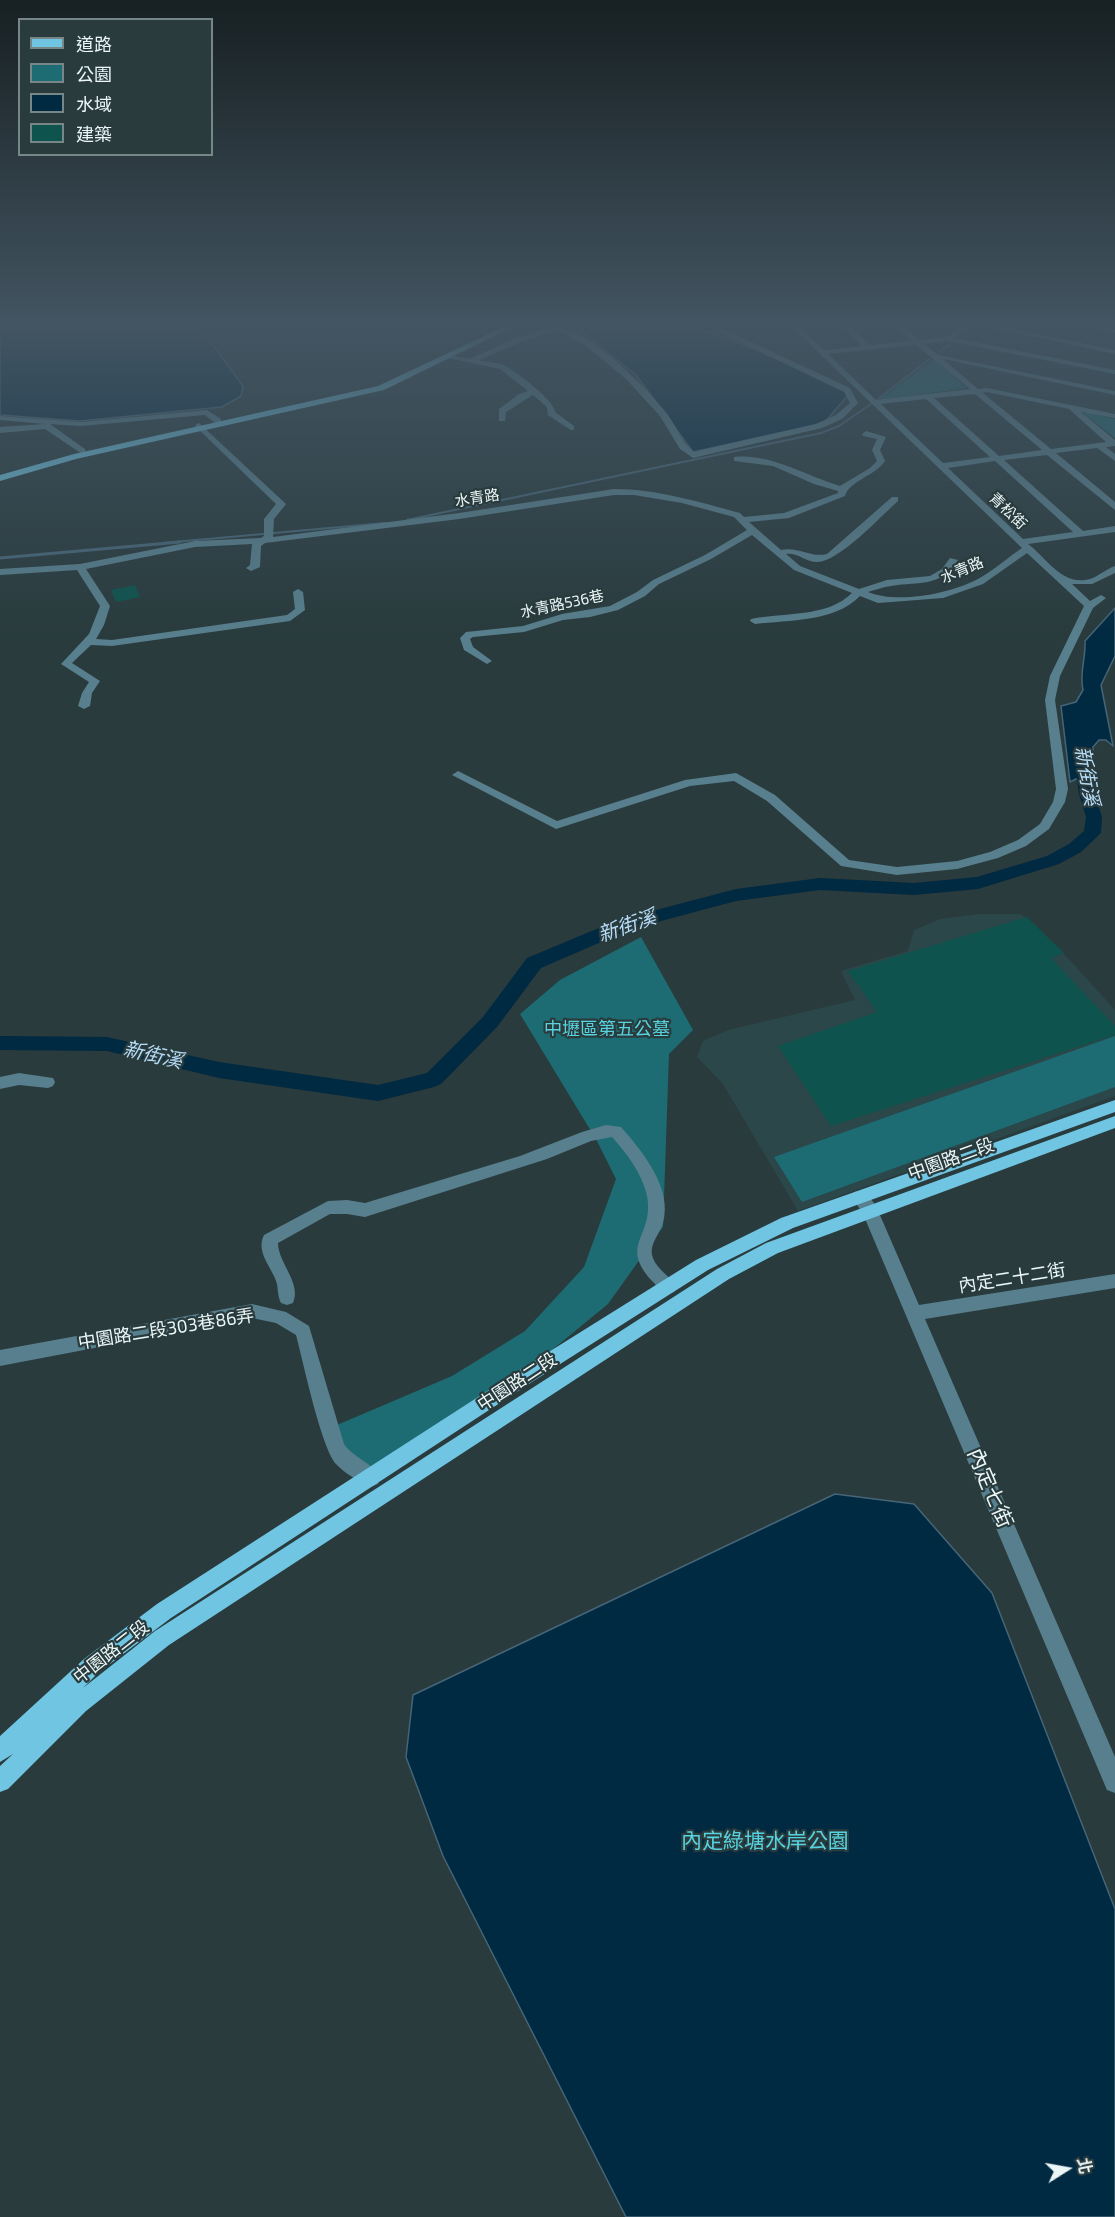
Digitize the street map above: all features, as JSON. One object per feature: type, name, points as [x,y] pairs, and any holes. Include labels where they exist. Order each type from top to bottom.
[{"type":"main road","points":[[0,473],[82,451],[179,431]]},
{"type":"main road","points":[[0,478],[74,457],[182,431]]},
{"type":"main road","name":"中園路二段","points":[[0,1781],[79,1704],[162,1638],[723,1274],[865,1204],[1115,1107]]},
{"type":"main road","name":"中園路二段","points":[[0,1751],[91,1666],[164,1611],[702,1265],[760,1235],[865,1204],[1115,1122]]},
{"type":"main road","points":[[371,1478],[383,1493]]},
{"type":"street","points":[[55,431],[82,451]]},
{"type":"street","points":[[206,431],[281,504],[269,519],[266,536],[256,544],[255,567],[251,568]]},
{"type":"street","points":[[674,431],[686,452],[693,455],[795,431]]},
{"type":"street","name":"青松街","points":[[906,431],[1057,575],[1074,582],[1088,584],[1115,569]]},
{"type":"street","points":[[968,431],[1081,534]]},
{"type":"street","points":[[1024,431],[1115,507]]},
{"type":"street","points":[[1099,431],[1114,443]]},
{"type":"street","points":[[743,520],[786,516],[842,494],[842,489],[850,482],[870,472],[880,461],[876,450],[882,437],[866,434]]},
{"type":"street","points":[[941,466],[1114,443]]},
{"type":"street","points":[[1099,445],[1115,458]]},
{"type":"street","points":[[736,459],[775,464],[818,482],[842,489]]},
{"type":"street","name":"水青路","points":[[0,572],[80,567],[195,544],[385,527],[614,492],[634,492],[683,500],[737,515],[798,568],[878,600],[907,600],[939,596],[987,578],[1025,545]]},
{"type":"street","points":[[778,553],[792,550],[817,560],[830,556],[895,499]]},
{"type":"street","points":[[1025,545],[1115,529]]},
{"type":"street","name":"水青路536巷","points":[[487,661],[468,648],[465,638],[470,634],[524,629],[562,617],[590,614],[614,608],[641,594],[656,582],[753,531]]},
{"type":"street","points":[[755,621],[831,611],[847,604],[859,592],[893,582],[932,579],[946,571],[953,560]]},
{"type":"street","points":[[80,567],[105,606],[98,630],[70,657],[66,664],[94,681],[87,693],[84,706]]},
{"type":"street","points":[[1057,575],[1089,606]]},
{"type":"street","points":[[88,642],[112,643],[290,618],[300,610],[298,592]]},
{"type":"street","points":[[458,775],[556,825],[689,783],[736,777],[771,798],[845,862],[897,871],[957,865],[994,855],[1022,843],[1045,825],[1059,802],[1062,789],[1050,700],[1055,676],[1089,606],[1101,598]]},
{"type":"street","points":[[0,1083],[19,1079],[48,1082]]},
{"type":"street","points":[[287,1298],[285,1283],[270,1252],[270,1240],[328,1208],[347,1207],[365,1210],[608,1131],[616,1131],[629,1146],[643,1167],[652,1190],[656,1220],[644,1252],[646,1262],[668,1287]]},
{"type":"street","name":"內定七街","points":[[865,1204],[1111,1761],[1115,1782]]},
{"type":"street","name":"內定二十二街","points":[[915,1313],[1115,1281]]},
{"type":"street","name":"中園路二段303巷86弄","points":[[0,1358],[252,1311],[279,1315],[290,1320],[303,1331],[336,1447],[343,1458],[371,1478]]},
{"type":"shaded area","points":[[979,914],[1021,914],[1068,958],[1115,1010],[1115,1096],[798,1211],[723,1084],[697,1057],[703,1041],[728,1030],[855,1000],[841,971],[908,951],[914,930],[940,919]]},
{"type":"green space","points":[[1107,431],[1115,431],[1115,438]]},
{"type":"green space","name":"中壢區第五公墓","points":[[641,937],[693,1030],[669,1054],[663,1227],[608,1304],[552,1350],[371,1469],[347,1454],[337,1425],[452,1376],[525,1331],[584,1267],[616,1179],[597,1141],[520,1014],[560,980]]},
{"type":"green space","points":[[1115,1036],[1115,1087],[802,1202],[774,1157]]},
{"type":"water","points":[[678,431],[786,431],[693,452]]},
{"type":"water","name":"新街溪","points":[[1115,608],[1115,656],[1101,685],[1113,746],[1106,740],[1099,740],[1093,747],[1094,770],[1070,782],[1061,706],[1076,702],[1083,690],[1085,641]]},
{"type":"water","name":"內定綠塘水岸公園","points":[[835,1494],[914,1504],[992,1593],[1115,1909],[1115,2217],[626,2217],[443,1856],[406,1757],[413,1695]]},
{"type":"building","points":[[135,585],[140,597],[116,602],[111,590]]},
{"type":"building","points":[[1027,917],[1064,953],[1051,958],[1115,1026],[1115,1035],[831,1126],[778,1046],[877,1012],[848,971]]},
{"type":"waterway","points":[[407,520],[825,431]]},
{"type":"waterway","points":[[163,543],[385,523]]},
{"type":"waterway","points":[[0,558],[180,542]]},
{"type":"waterway","name":"新街溪","points":[[0,1043],[107,1044],[219,1070],[378,1093],[434,1079],[490,1022],[534,963],[625,924],[736,895],[820,884],[914,889],[948,887],[978,883],[1053,860],[1075,848],[1092,833],[1094,817],[1087,794],[1080,747]]}]
